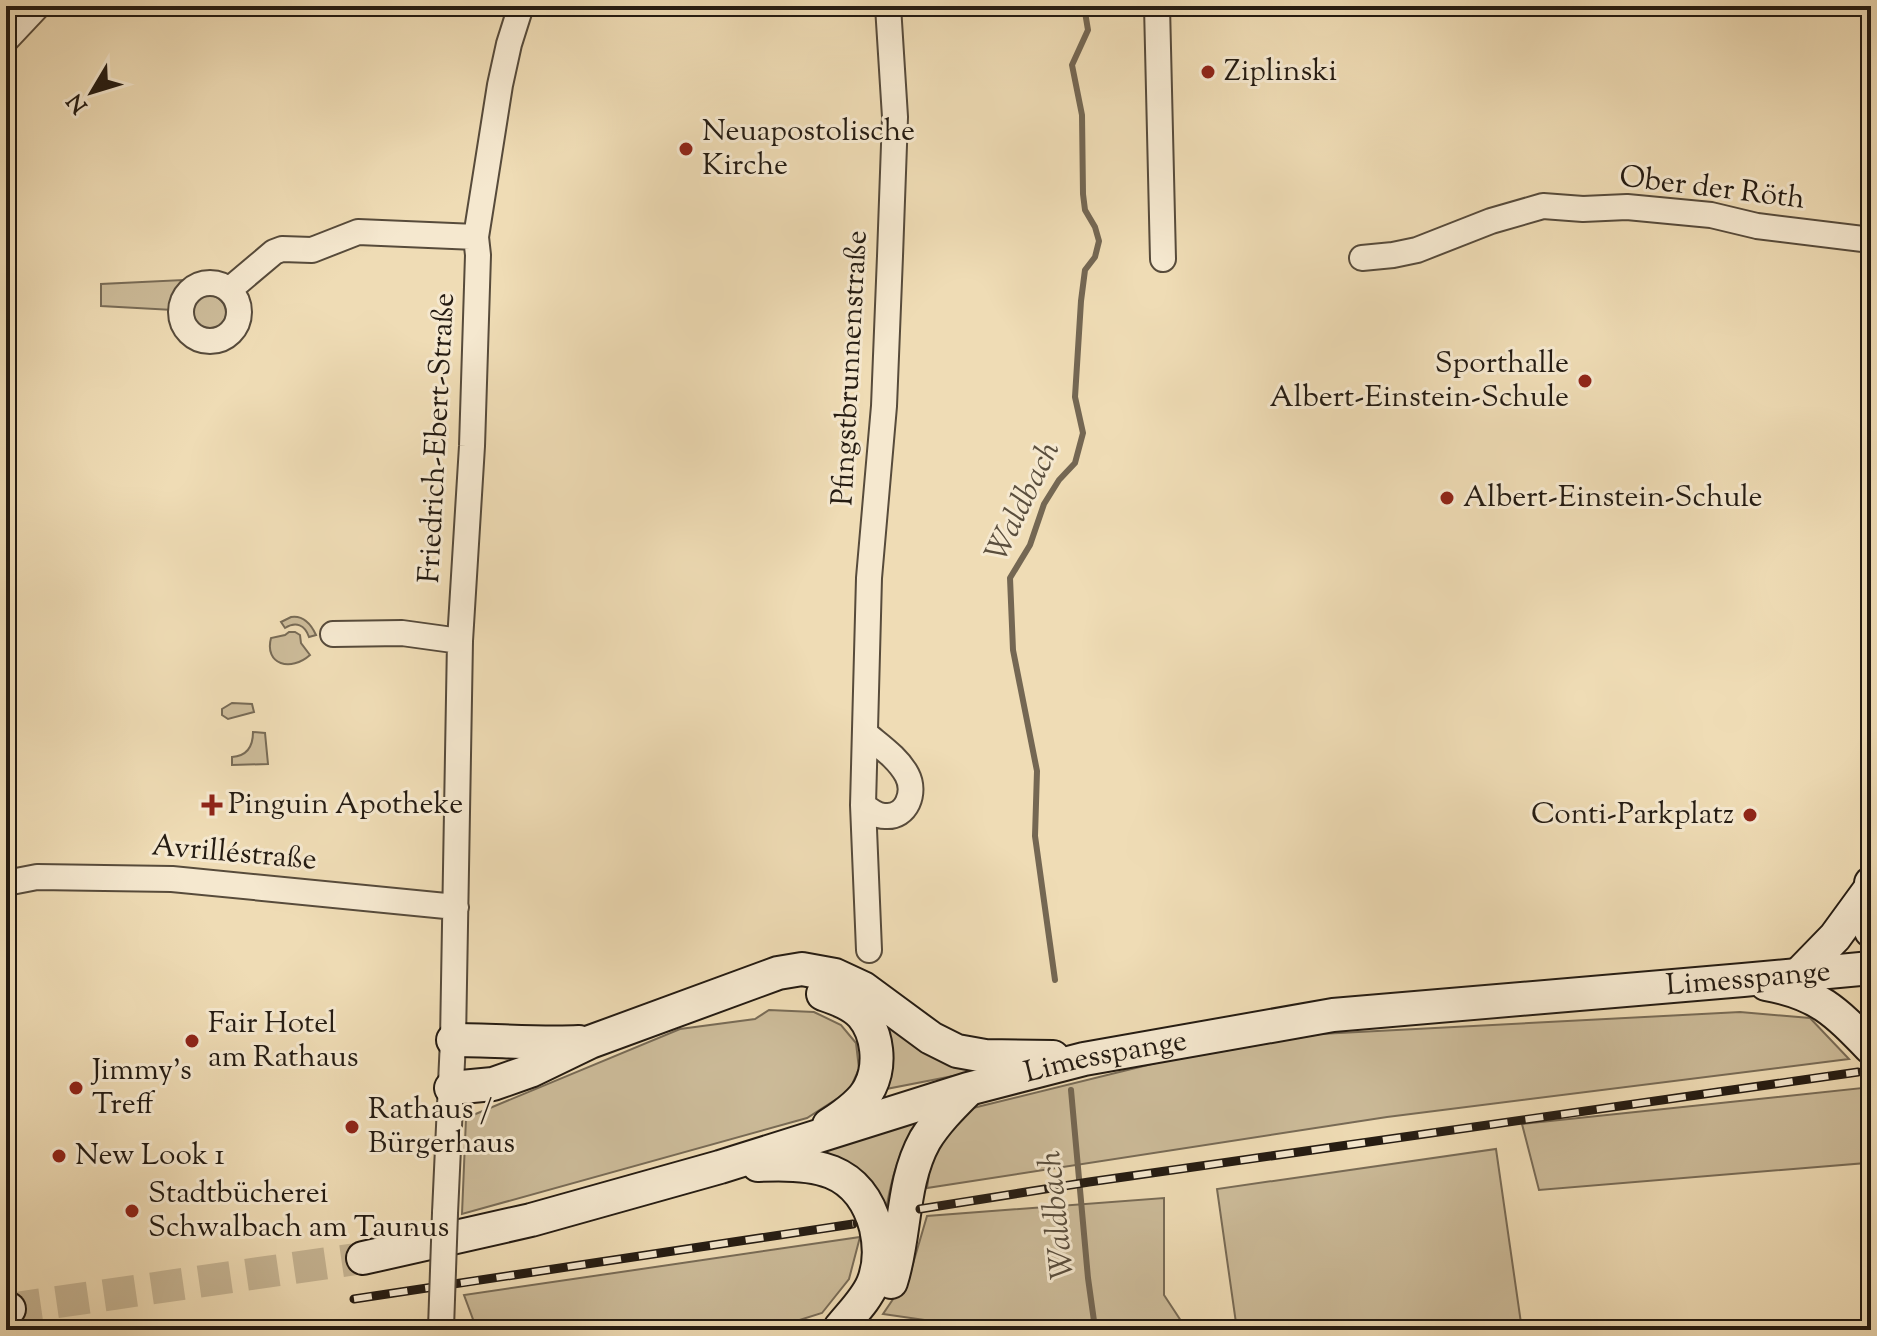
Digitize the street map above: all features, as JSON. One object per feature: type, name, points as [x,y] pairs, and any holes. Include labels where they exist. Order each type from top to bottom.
[{"type":"main road","points":[[1871,883],[1871,931]]},
{"type":"main road","points":[[1800,973],[1835,937],[1870,889]]},
{"type":"main road","name":"Limesspange","points":[[363,1258],[531,1220],[720,1167],[968,1089],[1084,1059],[1333,1015],[1871,968]]},
{"type":"main road","points":[[451,1088],[493,1084],[530,1071],[590,1042],[705,999],[778,973],[802,969],[835,975],[863,988],[931,1038],[957,1051],[985,1056],[1084,1059]]},
{"type":"main road","points":[[1743,980],[1782,987],[1813,998],[1839,1015],[1871,1048]]},
{"type":"main road","points":[[705,999],[787,989],[815,991],[844,1002],[861,1014],[873,1034],[877,1055],[871,1086],[860,1101],[834,1122],[802,1141]]},
{"type":"main road","points":[[453,1040],[590,1042]]},
{"type":"main road","points":[[838,1329],[868,1310],[883,1295],[899,1254],[910,1181],[924,1142],[968,1089]]},
{"type":"main road","points":[[720,1167],[802,1164],[839,1175],[862,1195],[879,1241],[878,1263],[872,1284],[838,1329]]},
{"type":"street","points":[[6,40],[38,6]]},
{"type":"street","name":"Friedrich-Ebert-Straße","points":[[441,1329],[453,1040],[460,641],[472,446],[476,237],[500,85],[521,6]]},
{"type":"street","name":"Pfingstbrunnenstraße","points":[[869,950],[863,805],[869,578],[884,406],[895,117],[888,6]]},
{"type":"street","points":[[1157,6],[1163,259]]},
{"type":"street","name":"Ober der Röth","points":[[1362,258],[1417,250],[1491,221],[1543,206],[1583,209],[1627,207],[1683,212],[1757,226],[1871,240]]},
{"type":"street","points":[[229,290],[274,252],[282,249],[312,250],[358,232],[476,237]]},
{"type":"street","points":[[333,634],[402,633],[460,641]]},
{"type":"street","points":[[863,805],[887,817],[899,814],[907,804],[910,792],[909,778],[900,764],[866,734]]},
{"type":"street","name":"Avrilléstraße","points":[[6,883],[37,877],[172,879],[456,907]]},
{"type":"shaded area","points":[[183,280],[173,310],[101,306],[101,284]]},
{"type":"shaded area","points":[[208,295],[220,301],[226,313],[220,325],[208,331],[196,325],[190,313],[196,301]]},
{"type":"shaded area","points":[[291,617],[306,621],[316,635],[309,637],[303,627],[296,625],[285,628],[281,622]]},
{"type":"shaded area","points":[[289,632],[300,635],[301,643],[310,655],[287,664],[275,660],[270,647],[271,638]]},
{"type":"shaded area","points":[[232,703],[252,704],[254,712],[228,719],[222,715],[222,709]]},
{"type":"shaded area","points":[[253,732],[265,733],[268,764],[232,765],[232,757],[242,755],[248,749]]},
{"type":"shaded area","points":[[852,990],[989,1069],[881,1090]]},
{"type":"shaded area","points":[[769,1010],[814,1012],[841,1025],[856,1043],[859,1069],[849,1091],[807,1118],[462,1214],[466,1118],[680,1029],[755,1019]]},
{"type":"shaded area","points":[[1740,1012],[1810,1018],[1849,1059],[1387,1117],[927,1188],[932,1151],[973,1108],[1160,1062],[1320,1034]]},
{"type":"shaded area","points":[[1862,1088],[1866,1163],[1539,1190],[1522,1124]]},
{"type":"shaded area","points":[[919,1120],[895,1170],[883,1226],[799,1154]]},
{"type":"shaded area","points":[[1496,1149],[1522,1330],[1237,1330],[1217,1189]]},
{"type":"shaded area","points":[[1164,1198],[1164,1295],[1187,1330],[994,1330],[883,1314],[910,1274],[927,1216]]},
{"type":"shaded area","points":[[860,1237],[849,1279],[822,1313],[790,1323],[722,1330],[477,1330],[464,1295]]},
{"type":"waterway","name":"Waldbach","points":[[1055,980],[1035,836],[1037,771],[1013,650],[1010,578],[1030,545],[1044,504],[1059,480],[1075,463],[1083,433],[1075,397],[1081,301],[1085,270],[1095,257],[1099,241],[1085,210],[1082,115],[1072,65],[1088,30],[1084,6]]},
{"type":"waterway","name":"Waldbach","points":[[1071,1090],[1094,1321],[1105,1330]]},
{"type":"tunnel","points":[[9,1309],[363,1258]]},
{"type":"railway","points":[[920,1209],[1858,1072]]},
{"type":"railway","points":[[354,1299],[853,1224]]},
{"type":"place","name":"Ziplinski","points":[[1208,72]]},
{"type":"place","name":"Neuapostolische Kirche","points":[[686,149]]},
{"type":"place","name":"Sporthalle Albert-Einstein-Schule","points":[[1585,381]]},
{"type":"place","name":"Albert-Einstein-Schule","points":[[1447,498]]},
{"type":"place","name":"Pinguin Apotheke","points":[[212,805]]},
{"type":"place","name":"Conti-Parkplatz","points":[[1750,815]]},
{"type":"place","name":"Fair Hotel am Rathaus","points":[[192,1041]]},
{"type":"place","name":"Jimmy's Treff","points":[[76,1088]]},
{"type":"place","name":"Rathaus / Bürgerhaus","points":[[352,1127]]},
{"type":"place","name":"New Look 1","points":[[59,1156]]},
{"type":"place","name":"Stadtbücherei Schwalbach am Taunus","points":[[132,1211]]}]
